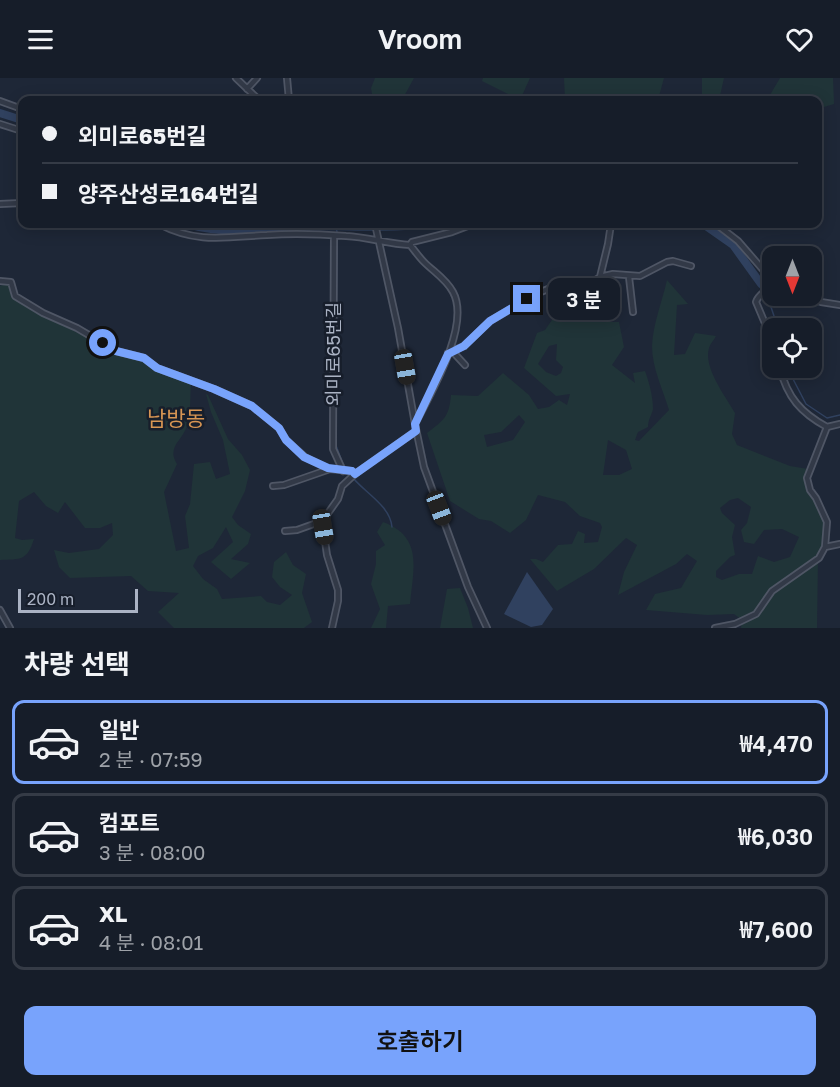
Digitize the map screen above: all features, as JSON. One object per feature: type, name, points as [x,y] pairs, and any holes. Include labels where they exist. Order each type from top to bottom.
[{"type":"street","points":[[236,78],[255,96]]},
{"type":"street","points":[[247,89],[257,78]]},
{"type":"street","points":[[287,78],[288,96]]},
{"type":"street","points":[[0,101],[18,108]]},
{"type":"street","points":[[0,124],[18,130]]},
{"type":"street","points":[[0,204],[18,203]]},
{"type":"street","points":[[167,228],[206,239],[270,235],[334,236],[371,237],[410,244],[460,228]]},
{"type":"street","points":[[376,228],[398,328],[416,431],[431,489],[468,587],[488,628]]},
{"type":"street","points":[[600,277],[610,228]]},
{"type":"street","points":[[721,228],[738,241],[762,269]]},
{"type":"street","name":"외미로65번길","points":[[334,236],[333,449],[350,474]]},
{"type":"street","points":[[410,244],[453,292],[459,308],[458,322],[450,352],[415,424]]},
{"type":"street","points":[[450,352],[473,338],[490,321],[548,289],[570,290],[586,286],[600,277],[613,274],[629,277],[644,274],[666,262],[673,261],[691,266]]},
{"type":"street","points":[[629,277],[633,312]]},
{"type":"street","points":[[0,281],[11,282],[15,296],[43,313],[77,328],[116,351],[144,358],[157,368],[252,406],[279,428],[286,440],[304,457],[330,469],[350,474]]},
{"type":"street","points":[[762,294],[756,302],[763,318]]},
{"type":"street","points":[[822,302],[840,305]]},
{"type":"street","points":[[450,352],[465,365]]},
{"type":"street","points":[[784,378],[799,408],[827,427],[840,424]]},
{"type":"street","points":[[715,628],[735,624],[756,614],[772,591],[819,558],[825,547],[827,522],[810,490],[807,478],[827,427]]},
{"type":"street","points":[[332,628],[338,591],[327,555],[323,527],[325,520],[350,474],[416,431]]},
{"type":"street","points":[[273,486],[284,485],[330,469]]},
{"type":"street","points":[[285,531],[297,530],[325,520]]},
{"type":"street","points":[[825,547],[840,544]]},
{"type":"street","points":[[0,610],[10,628]]},
{"type":"green space","points":[[375,78],[414,78],[404,96],[372,96],[371,88]]},
{"type":"green space","points":[[483,78],[530,78],[522,96],[512,96],[482,81]]},
{"type":"green space","points":[[564,78],[664,78],[659,96],[565,96]]},
{"type":"green space","points":[[702,78],[724,78],[720,96],[702,96]]},
{"type":"green space","points":[[780,78],[833,78],[834,104],[824,107],[822,130],[822,96],[769,96]]},
{"type":"green space","points":[[667,280],[688,304],[677,305],[674,355],[685,354],[695,333],[716,336],[709,348],[709,364],[716,382],[735,413],[732,434],[737,445],[790,466],[808,469],[804,474],[806,488],[825,520],[824,546],[818,559],[817,628],[741,628],[742,620],[734,614],[707,615],[646,610],[655,594],[681,588],[697,561],[687,554],[676,564],[618,595],[624,572],[637,545],[626,538],[594,569],[557,591],[530,559],[543,562],[558,545],[572,544],[578,531],[585,534],[584,543],[598,542],[602,527],[600,523],[580,516],[565,502],[538,495],[526,520],[510,533],[491,521],[479,519],[450,501],[427,433],[445,417],[451,395],[478,396],[503,373],[529,395],[538,409],[549,407],[559,400],[567,405],[570,394],[556,396],[524,368],[537,333],[545,330],[552,320],[564,317],[574,296],[588,291],[608,309],[606,317],[611,322],[619,322],[624,347],[612,365],[635,383],[633,373],[645,371],[652,394],[653,409],[648,427],[638,432],[635,440],[639,441],[669,410],[652,354],[656,321]],"holes":[[[557,344],[556,360],[563,367],[561,373],[556,376],[546,372],[538,364],[549,346]],[[519,415],[525,422],[513,440],[487,447],[484,435],[501,432]],[[608,440],[626,450],[632,469],[619,475],[603,475]],[[738,498],[751,507],[747,523],[741,530],[744,542],[754,544],[764,530],[782,529],[799,537],[790,557],[774,562],[758,556],[752,574],[739,574],[722,580],[716,577],[716,571],[735,555],[732,537],[735,525],[722,513],[720,508],[730,500]]]},
{"type":"green space","points":[[8,283],[12,298],[116,353],[140,360],[191,383],[188,421],[185,431],[174,448],[173,453],[177,464],[164,492],[176,551],[189,548],[185,516],[190,504],[194,464],[210,462],[216,479],[230,474],[223,440],[211,412],[206,394],[208,395],[228,439],[242,455],[250,470],[245,491],[232,517],[238,525],[251,534],[248,544],[231,559],[250,563],[231,579],[211,562],[233,542],[226,527],[213,548],[198,556],[193,566],[203,579],[217,589],[222,599],[261,596],[267,602],[280,605],[292,595],[280,587],[272,577],[274,562],[286,552],[293,565],[306,574],[302,593],[312,622],[304,628],[174,628],[158,612],[179,593],[148,591],[131,576],[70,578],[59,567],[54,550],[69,553],[99,549],[113,535],[112,523],[100,528],[85,528],[65,502],[58,513],[46,506],[34,492],[19,501],[15,538],[34,539],[29,551],[22,557],[0,560],[0,286]]},
{"type":"green space","points":[[383,522],[396,528],[405,536],[410,546],[414,567],[410,604],[388,606],[386,628],[371,628],[380,609],[371,584],[376,564],[376,551],[385,545],[377,532]]},
{"type":"green space","points":[[460,588],[473,628],[440,628],[447,589]]},
{"type":"water","points":[[527,572],[553,609],[542,625],[531,627],[504,614]]},
{"type":"waterway","points":[[0,113],[18,119]]},
{"type":"waterway","points":[[203,228],[236,231],[287,228]]},
{"type":"waterway","points":[[336,228],[337,232]]},
{"type":"waterway","points":[[709,228],[733,245],[761,284]]},
{"type":"waterway","points":[[336,334],[337,240]]},
{"type":"waterway","points":[[761,284],[775,318]]},
{"type":"waterway","points":[[335,415],[336,375]]},
{"type":"waterway","points":[[793,378],[806,404],[827,418],[840,415]]},
{"type":"waterway","points":[[335,443],[347,469]]},
{"type":"waterway","points":[[349,473],[386,511],[392,527]]},
{"type":"district","name":"남방동","points":[[176,418]]},
{"type":"route","points":[[103,343],[116,351],[144,358],[157,368],[239,399],[252,406],[279,428],[286,440],[304,457],[328,468],[352,471],[355,474],[416,431],[415,424],[448,354],[464,346],[490,321],[527,299]]}]
